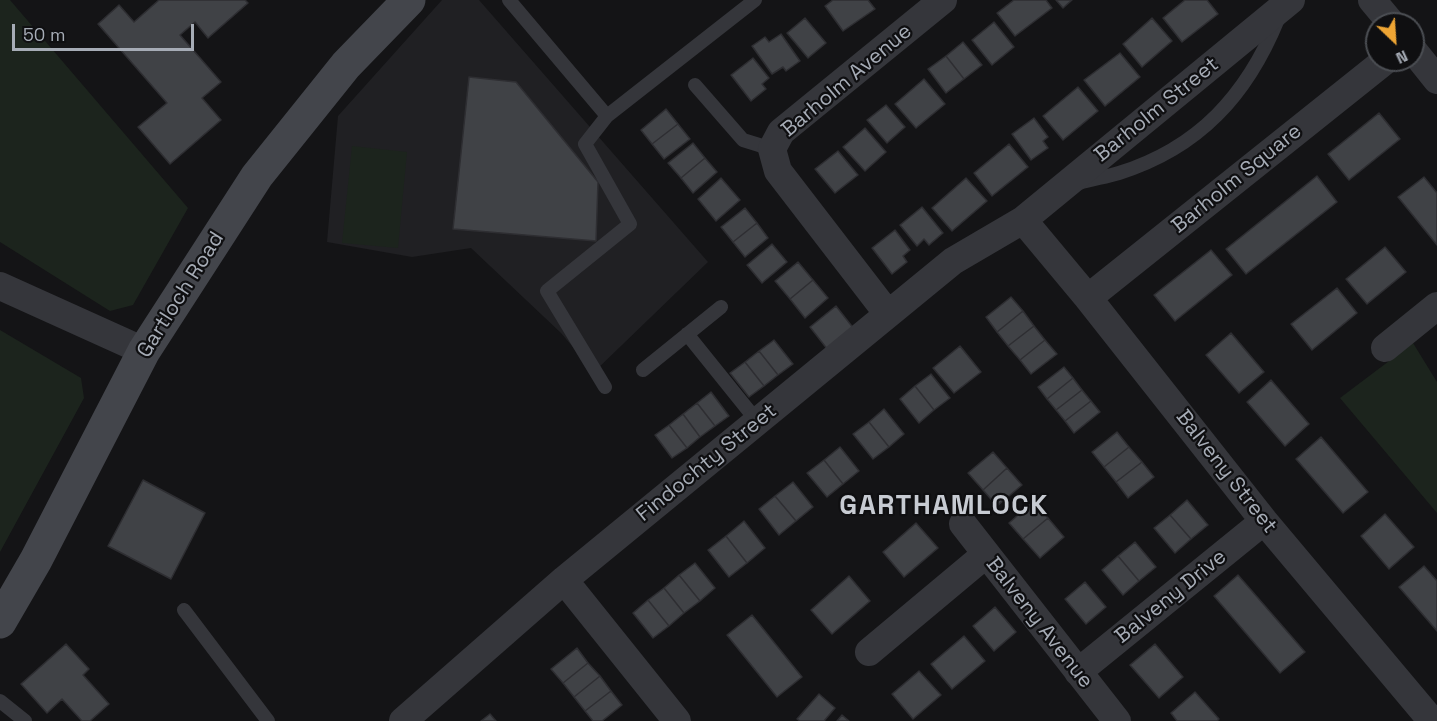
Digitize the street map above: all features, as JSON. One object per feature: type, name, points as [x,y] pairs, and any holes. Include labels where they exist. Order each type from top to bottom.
[{"type":"main road","name":"Gartloch Road","points":[[0,622],[36,560],[144,351],[256,176],[346,65],[409,0]]},
{"type":"street","name":"Barholm Avenue","points":[[888,314],[777,171],[772,149],[781,132],[943,0]]},
{"type":"street","points":[[1372,0],[1382,12]]},
{"type":"street","name":"Barholm Street","points":[[1023,220],[1287,3]]},
{"type":"street","points":[[1425,65],[1437,80]]},
{"type":"street","name":"Barholm Square","points":[[1088,298],[1371,72]]},
{"type":"street","name":"Balveny Street","points":[[1023,220],[1088,298],[1264,521],[1432,721]]},
{"type":"street","name":"Findochty Street","points":[[403,721],[564,580],[953,261],[1023,220]]},
{"type":"street","points":[[0,286],[144,351]]},
{"type":"street","points":[[1385,348],[1433,318]]},
{"type":"street","name":"Balveny Drive","points":[[1078,672],[1264,521]]},
{"type":"street","name":"Balveny Avenue","points":[[963,524],[1117,721]]},
{"type":"street","points":[[869,652],[985,555]]},
{"type":"street","points":[[564,580],[677,721]]},
{"type":"lane","points":[[508,0],[607,117]]},
{"type":"lane","points":[[605,387],[547,291],[630,224],[585,144],[607,117],[755,0]]},
{"type":"lane","points":[[1060,189],[1149,162],[1178,147],[1204,128],[1227,106],[1246,82],[1262,57],[1287,3]]},
{"type":"lane","points":[[695,85],[743,140],[772,149]]},
{"type":"lane","points":[[643,370],[721,307]]},
{"type":"lane","points":[[687,334],[757,421]]},
{"type":"lane","points":[[184,610],[268,721]]},
{"type":"lane","points":[[0,701],[25,721]]},
{"type":"shaded area","points":[[0,0],[10,0],[188,208],[133,305],[110,311],[0,242]]},
{"type":"shaded area","points":[[442,0],[479,0],[708,262],[594,372],[561,333],[471,248],[412,257],[327,242],[338,116]]},
{"type":"shaded area","points":[[352,146],[407,152],[398,248],[342,243]]},
{"type":"shaded area","points":[[0,330],[81,378],[84,398],[0,552]]},
{"type":"shaded area","points":[[1413,343],[1437,382],[1437,513],[1340,398]]},
{"type":"building","points":[[159,0],[245,0],[248,3],[208,38],[195,22],[180,35],[221,82],[202,98],[221,120],[170,164],[138,127],[167,103],[98,24],[119,5],[134,22]]},
{"type":"building","points":[[833,0],[868,0],[875,9],[843,31],[825,6]]},
{"type":"building","points":[[1014,0],[1046,0],[1052,8],[1015,36],[997,13]]},
{"type":"building","points":[[1056,0],[1072,0],[1063,8]]},
{"type":"building","points":[[1185,0],[1207,0],[1218,14],[1182,42],[1163,18]]},
{"type":"building","points":[[805,18],[826,43],[808,58],[787,33]]},
{"type":"building","points":[[1152,18],[1172,41],[1142,67],[1123,44]]},
{"type":"building","points":[[994,22],[1014,47],[992,65],[972,40]]},
{"type":"building","points":[[781,34],[800,61],[786,71],[783,67],[772,74],[752,46],[765,37],[769,42]]},
{"type":"building","points":[[963,42],[982,65],[964,79],[946,56]]},
{"type":"building","points":[[1120,53],[1140,77],[1105,106],[1084,80]]},
{"type":"building","points":[[946,56],[964,79],[946,93],[928,69]]},
{"type":"building","points":[[753,58],[769,78],[762,84],[766,89],[751,101],[731,75]]},
{"type":"building","points":[[469,77],[516,82],[598,182],[596,241],[453,229]]},
{"type":"building","points":[[924,79],[945,104],[916,128],[895,104]]},
{"type":"building","points":[[1078,87],[1098,111],[1063,140],[1043,116]]},
{"type":"building","points":[[886,105],[905,127],[887,143],[867,120]]},
{"type":"building","points":[[666,109],[678,124],[652,144],[641,130]]},
{"type":"building","points":[[1379,113],[1400,139],[1349,180],[1328,154]]},
{"type":"building","points":[[1034,118],[1048,137],[1043,141],[1048,148],[1031,160],[1012,134]]},
{"type":"building","points":[[678,124],[690,139],[664,159],[652,144]]},
{"type":"building","points":[[865,128],[886,152],[865,171],[843,147]]},
{"type":"building","points":[[693,143],[705,158],[681,178],[668,163]]},
{"type":"building","points":[[1009,144],[1028,167],[992,196],[974,173]]},
{"type":"building","points":[[838,151],[858,175],[835,193],[815,169]]},
{"type":"building","points":[[705,158],[717,172],[693,193],[681,178]]},
{"type":"building","points":[[1317,176],[1337,202],[1246,274],[1226,249]]},
{"type":"building","points":[[1424,177],[1437,193],[1437,245],[1398,197]]},
{"type":"building","points":[[721,178],[740,200],[716,221],[698,199]]},
{"type":"building","points":[[966,178],[987,201],[952,231],[932,208]]},
{"type":"building","points":[[922,207],[943,233],[929,245],[924,239],[917,246],[900,225]]},
{"type":"building","points":[[745,208],[757,223],[733,242],[721,227]]},
{"type":"building","points":[[757,223],[768,238],[745,257],[733,242]]},
{"type":"building","points":[[895,230],[910,250],[903,256],[907,262],[892,274],[872,248]]},
{"type":"building","points":[[772,244],[787,262],[762,283],[747,265]]},
{"type":"building","points":[[1385,247],[1406,272],[1367,304],[1346,279]]},
{"type":"building","points":[[1211,250],[1232,275],[1175,321],[1154,295]]},
{"type":"building","points":[[798,262],[813,280],[790,299],[775,281]]},
{"type":"building","points":[[813,280],[828,298],[805,318],[790,299]]},
{"type":"building","points":[[1337,288],[1357,313],[1312,350],[1291,324]]},
{"type":"building","points":[[1011,297],[1023,311],[997,332],[986,317]]},
{"type":"building","points":[[836,306],[854,329],[828,350],[810,327]]},
{"type":"building","points":[[1023,311],[1034,326],[1008,346],[997,332]]},
{"type":"building","points":[[1034,326],[1045,340],[1020,360],[1008,346]]},
{"type":"building","points":[[1231,333],[1264,372],[1239,393],[1206,355]]},
{"type":"building","points":[[774,340],[793,364],[778,375],[759,351]]},
{"type":"building","points":[[1045,340],[1057,354],[1031,374],[1020,360]]},
{"type":"building","points":[[960,346],[981,372],[954,393],[933,368]]},
{"type":"building","points":[[759,351],[778,375],[764,386],[745,362]]},
{"type":"building","points":[[745,362],[764,386],[749,397],[730,373]]},
{"type":"building","points":[[1064,367],[1073,378],[1047,399],[1038,387]]},
{"type":"building","points":[[931,374],[950,398],[934,410],[915,386]]},
{"type":"building","points":[[1073,378],[1082,390],[1056,410],[1047,399]]},
{"type":"building","points":[[1271,380],[1309,424],[1285,446],[1247,402]]},
{"type":"building","points":[[915,386],[934,410],[919,423],[900,399]]},
{"type":"building","points":[[1082,390],[1091,401],[1065,421],[1056,410]]},
{"type":"building","points":[[711,392],[729,416],[715,426],[697,403]]},
{"type":"building","points":[[1091,401],[1100,412],[1074,433],[1065,421]]},
{"type":"building","points":[[697,403],[715,426],[700,437],[683,414]]},
{"type":"building","points":[[884,409],[904,434],[889,447],[869,422]]},
{"type":"building","points":[[683,414],[700,437],[687,448],[669,425]]},
{"type":"building","points":[[869,422],[889,447],[873,459],[853,434]]},
{"type":"building","points":[[669,425],[687,448],[672,458],[655,435]]},
{"type":"building","points":[[1117,432],[1129,447],[1104,467],[1092,452]]},
{"type":"building","points":[[1321,437],[1368,492],[1343,513],[1296,459]]},
{"type":"building","points":[[840,447],[859,471],[843,484],[824,460]]},
{"type":"building","points":[[1129,447],[1142,462],[1116,482],[1104,467]]},
{"type":"building","points":[[993,452],[1007,468],[983,490],[968,473]]},
{"type":"building","points":[[824,460],[843,484],[827,497],[807,473]]},
{"type":"building","points":[[1142,462],[1154,477],[1128,498],[1116,482]]},
{"type":"building","points":[[1007,468],[1022,485],[997,506],[983,490]]},
{"type":"building","points":[[143,480],[205,513],[171,579],[108,546]]},
{"type":"building","points":[[793,482],[813,507],[796,521],[775,496]]},
{"type":"building","points":[[775,496],[796,521],[779,535],[759,509]]},
{"type":"building","points":[[1187,500],[1208,525],[1191,539],[1170,515]]},
{"type":"building","points":[[1034,501],[1048,518],[1023,539],[1009,523]]},
{"type":"building","points":[[1385,514],[1414,547],[1389,569],[1361,536]]},
{"type":"building","points":[[1170,515],[1191,539],[1175,553],[1154,528]]},
{"type":"building","points":[[1048,518],[1064,537],[1040,558],[1023,539]]},
{"type":"building","points":[[744,521],[765,548],[747,563],[726,536]]},
{"type":"building","points":[[916,523],[938,548],[904,577],[883,552]]},
{"type":"building","points":[[726,536],[747,563],[729,577],[708,550]]},
{"type":"building","points":[[1135,542],[1156,567],[1139,581],[1118,556]]},
{"type":"building","points":[[1118,556],[1139,581],[1123,595],[1102,570]]},
{"type":"building","points":[[695,563],[715,588],[700,601],[679,575]]},
{"type":"building","points":[[1424,566],[1437,581],[1437,631],[1399,587]]},
{"type":"building","points":[[679,575],[700,601],[684,613],[664,588]]},
{"type":"building","points":[[1238,575],[1305,652],[1280,673],[1214,596]]},
{"type":"building","points":[[849,576],[870,601],[832,634],[811,610]]},
{"type":"building","points":[[1085,582],[1106,607],[1086,624],[1065,599]]},
{"type":"building","points":[[664,588],[684,613],[669,626],[648,600]]},
{"type":"building","points":[[648,600],[669,626],[653,638],[633,613]]},
{"type":"building","points":[[995,607],[1016,632],[994,651],[973,626]]},
{"type":"building","points":[[752,615],[802,677],[777,697],[727,635]]},
{"type":"building","points":[[964,636],[985,661],[952,689],[931,664]]},
{"type":"building","points":[[66,644],[89,669],[83,675],[109,704],[90,721],[82,721],[62,699],[47,713],[21,684]]},
{"type":"building","points":[[1155,644],[1183,677],[1159,698],[1130,665]]},
{"type":"building","points":[[577,648],[588,663],[563,683],[551,669]]},
{"type":"building","points":[[588,663],[600,676],[574,697],[563,683]]},
{"type":"building","points":[[919,671],[941,695],[913,719],[892,694]]},
{"type":"building","points":[[600,676],[611,691],[585,711],[574,697]]},
{"type":"building","points":[[611,691],[622,705],[602,721],[593,721],[585,711]]},
{"type":"building","points":[[1195,692],[1219,719],[1217,721],[1177,721],[1171,713]]},
{"type":"building","points":[[819,694],[835,708],[824,721],[797,719]]},
{"type":"building","points":[[490,714],[496,721],[481,721]]},
{"type":"building","points":[[842,715],[849,721],[837,721]]},
{"type":"district","name":"GARTHAMLOCK","points":[[944,507]]}]
